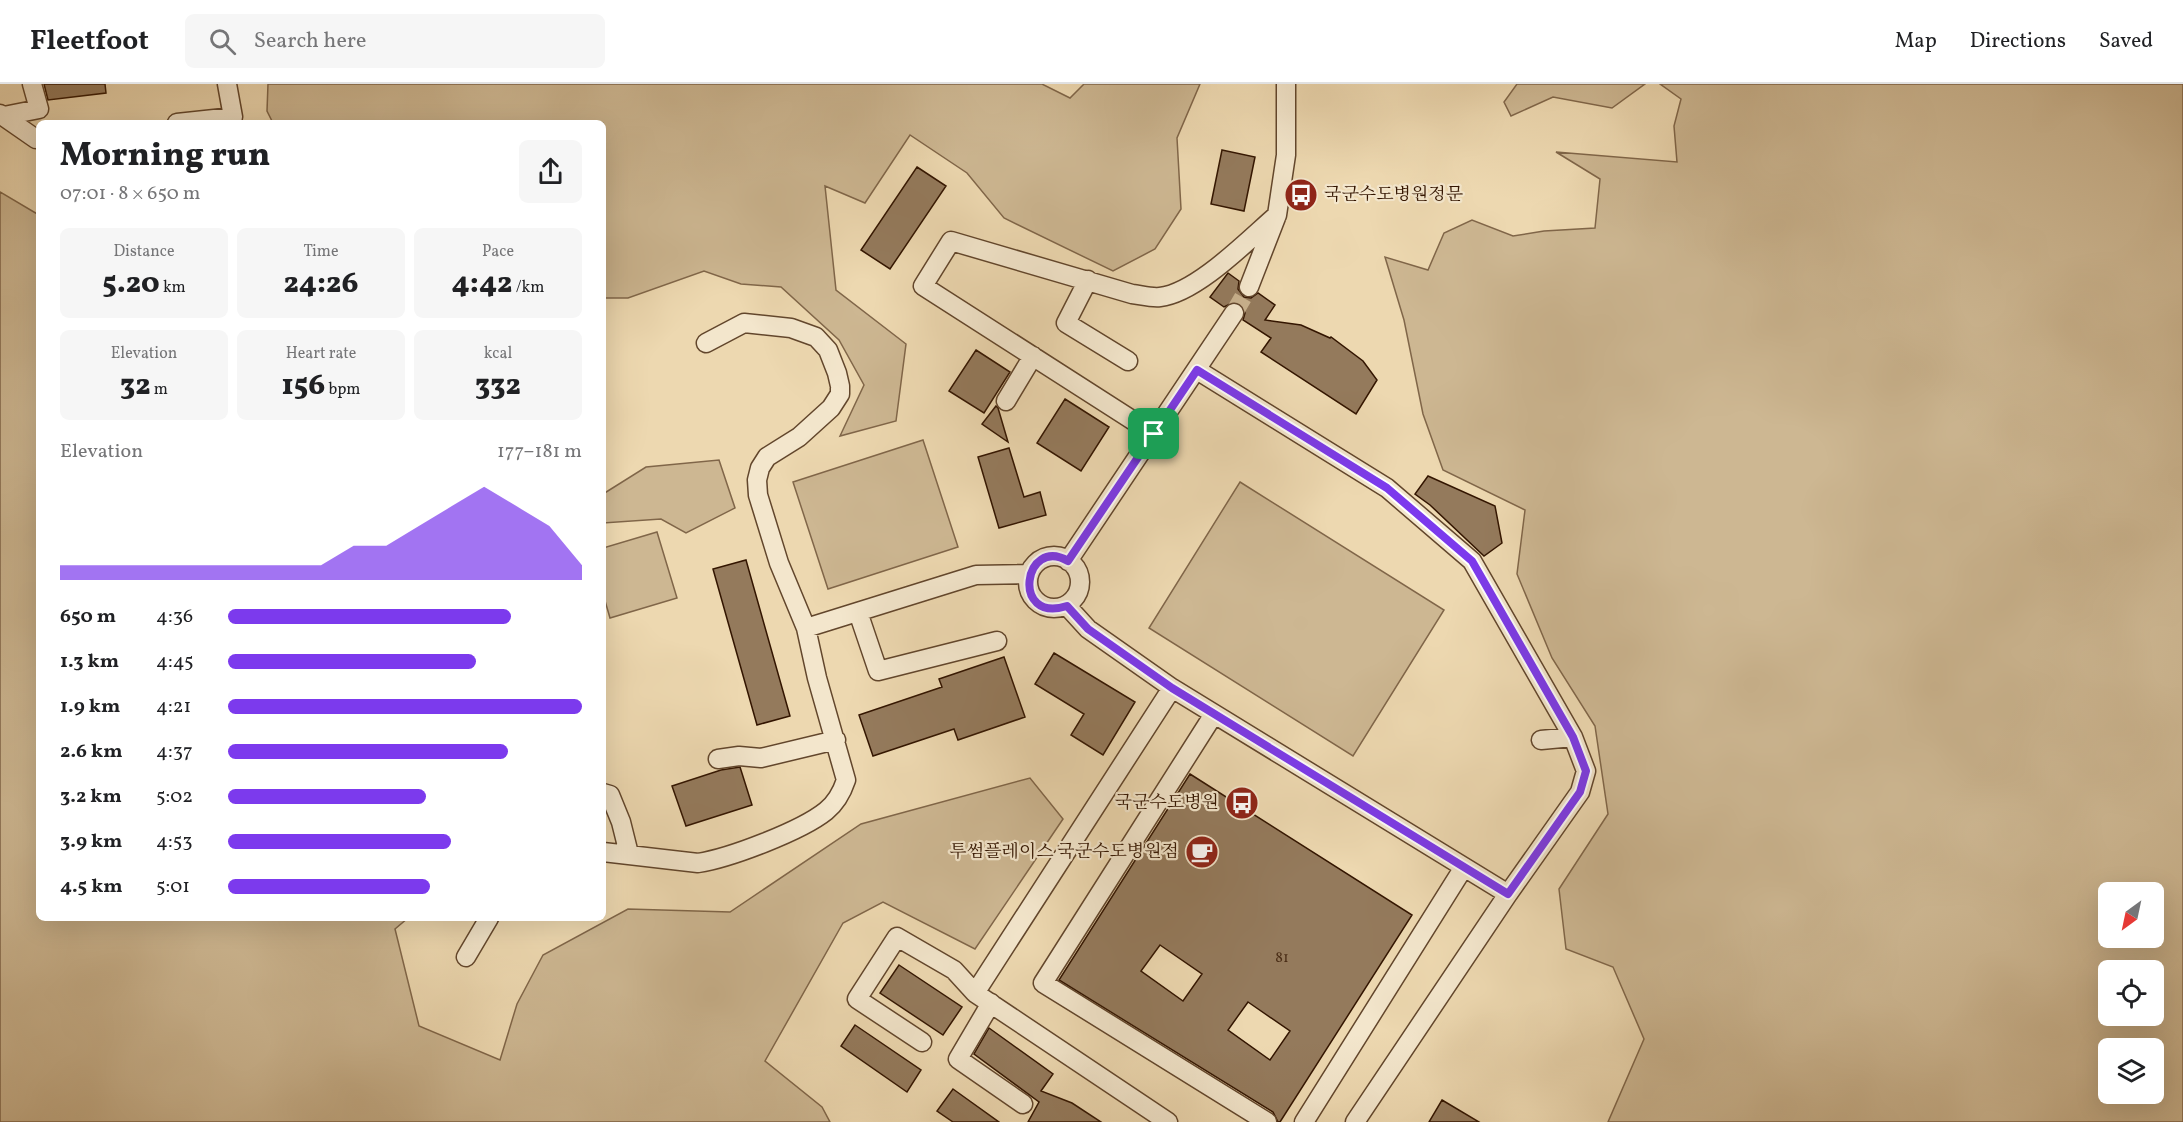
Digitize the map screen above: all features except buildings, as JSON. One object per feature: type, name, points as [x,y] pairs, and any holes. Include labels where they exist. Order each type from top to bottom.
[{"type":"street","points":[[2,115],[39,109],[32,84]]},
{"type":"street","points":[[205,120],[233,117],[227,84]]},
{"type":"street","points":[[1249,287],[1278,215],[1286,155],[1286,84]]},
{"type":"street","points":[[2,115],[36,139]]},
{"type":"street","points":[[1154,434],[923,286],[951,241],[1132,294],[1158,297],[1177,293],[1220,264],[1278,215]]},
{"type":"street","points":[[1088,280],[1065,323],[1128,361]]},
{"type":"street","points":[[1068,561],[1234,313]]},
{"type":"street","points":[[606,852],[698,863],[713,861],[809,822],[828,810],[841,794],[846,780],[817,678],[806,628],[779,563],[758,495],[757,480],[760,468],[767,457],[799,437],[831,408],[840,394],[837,373],[828,350],[816,337],[791,328],[744,323],[706,344]]},
{"type":"street","points":[[1006,401],[1033,356]]},
{"type":"street","points":[[1197,370],[1387,488],[1472,561],[1573,737],[1586,771],[1580,792],[1508,894],[1356,1122]]},
{"type":"street","points":[[1055,556],[1068,561],[1075,567],[1080,583],[1079,592],[1067,606],[1049,608],[1035,601],[1028,583],[1029,574],[1035,564],[1055,556]]},
{"type":"street","points":[[806,628],[976,575],[1029,574]]},
{"type":"street","points":[[1067,606],[1088,629],[1172,688],[1508,894]]},
{"type":"street","points":[[858,612],[878,672],[997,641]]},
{"type":"street","points":[[975,993],[1172,688]]},
{"type":"street","points":[[1214,714],[1043,983],[1267,1122]]},
{"type":"street","points":[[1541,740],[1573,737]]},
{"type":"street","points":[[718,759],[739,756],[761,758],[836,740]]},
{"type":"street","points":[[606,794],[610,795],[621,822],[629,854]]},
{"type":"street","points":[[1304,1122],[1464,867]]},
{"type":"street","points":[[466,957],[487,921]]},
{"type":"street","points":[[922,1042],[857,999],[897,937],[954,970],[975,993],[1168,1122]]},
{"type":"street","points":[[991,1003],[958,1059],[1023,1104]]},
{"type":"shaded area","points":[[268,84],[1042,84],[1070,98],[1084,84],[1200,84],[1177,138],[1181,209],[1155,249],[1113,271],[1004,218],[967,173],[910,135],[865,203],[825,186],[836,290],[906,344],[896,421],[840,436],[864,385],[839,340],[781,287],[741,284],[704,271],[628,298],[606,298],[606,120],[272,120],[267,111]]},
{"type":"shaded area","points":[[1517,84],[1645,84],[1612,108],[1553,97],[1511,116],[1504,102]]},
{"type":"shaded area","points":[[1660,84],[2183,84],[2183,1122],[1608,1122],[1644,1039],[1613,967],[1566,949],[1559,889],[1608,814],[1595,726],[1552,658],[1517,574],[1525,510],[1443,470],[1423,414],[1404,320],[1385,257],[1428,270],[1444,233],[1472,220],[1513,236],[1544,231],[1595,228],[1600,179],[1556,152],[1677,162],[1674,126],[1681,99]]},
{"type":"shaded area","points":[[0,192],[36,213],[36,921],[404,921],[395,929],[419,1026],[500,1060],[517,1004],[543,955],[628,909],[730,912],[861,824],[1030,778],[1063,819],[975,949],[883,902],[843,923],[765,1061],[822,1107],[830,1122],[0,1122]]},
{"type":"shaded area","points":[[923,440],[958,547],[828,589],[793,482]]},
{"type":"shaded area","points":[[719,460],[735,508],[686,533],[661,519],[606,523],[606,492],[646,467]]},
{"type":"shaded area","points":[[1240,482],[1444,610],[1353,756],[1149,628]]},
{"type":"shaded area","points":[[657,532],[677,598],[610,618],[606,604],[606,547]]},
{"type":"tunnel","points":[[1234,313],[1249,287]]},
{"type":"place","name":"국군수도병원정문","points":[[1301,195]]},
{"type":"place","name":"국군수도병원","points":[[1242,803]]},
{"type":"place","name":"투썸플레이스 국군수도병원점","points":[[1202,852]]},
{"type":"route","points":[[1197,370],[1387,488],[1472,561],[1573,737],[1586,771],[1580,792],[1568,812],[1508,894],[1172,688],[1088,629],[1067,606],[1049,608],[1035,601],[1028,583],[1029,574],[1035,564],[1055,556],[1068,561],[1154,434],[1197,370]]}]
